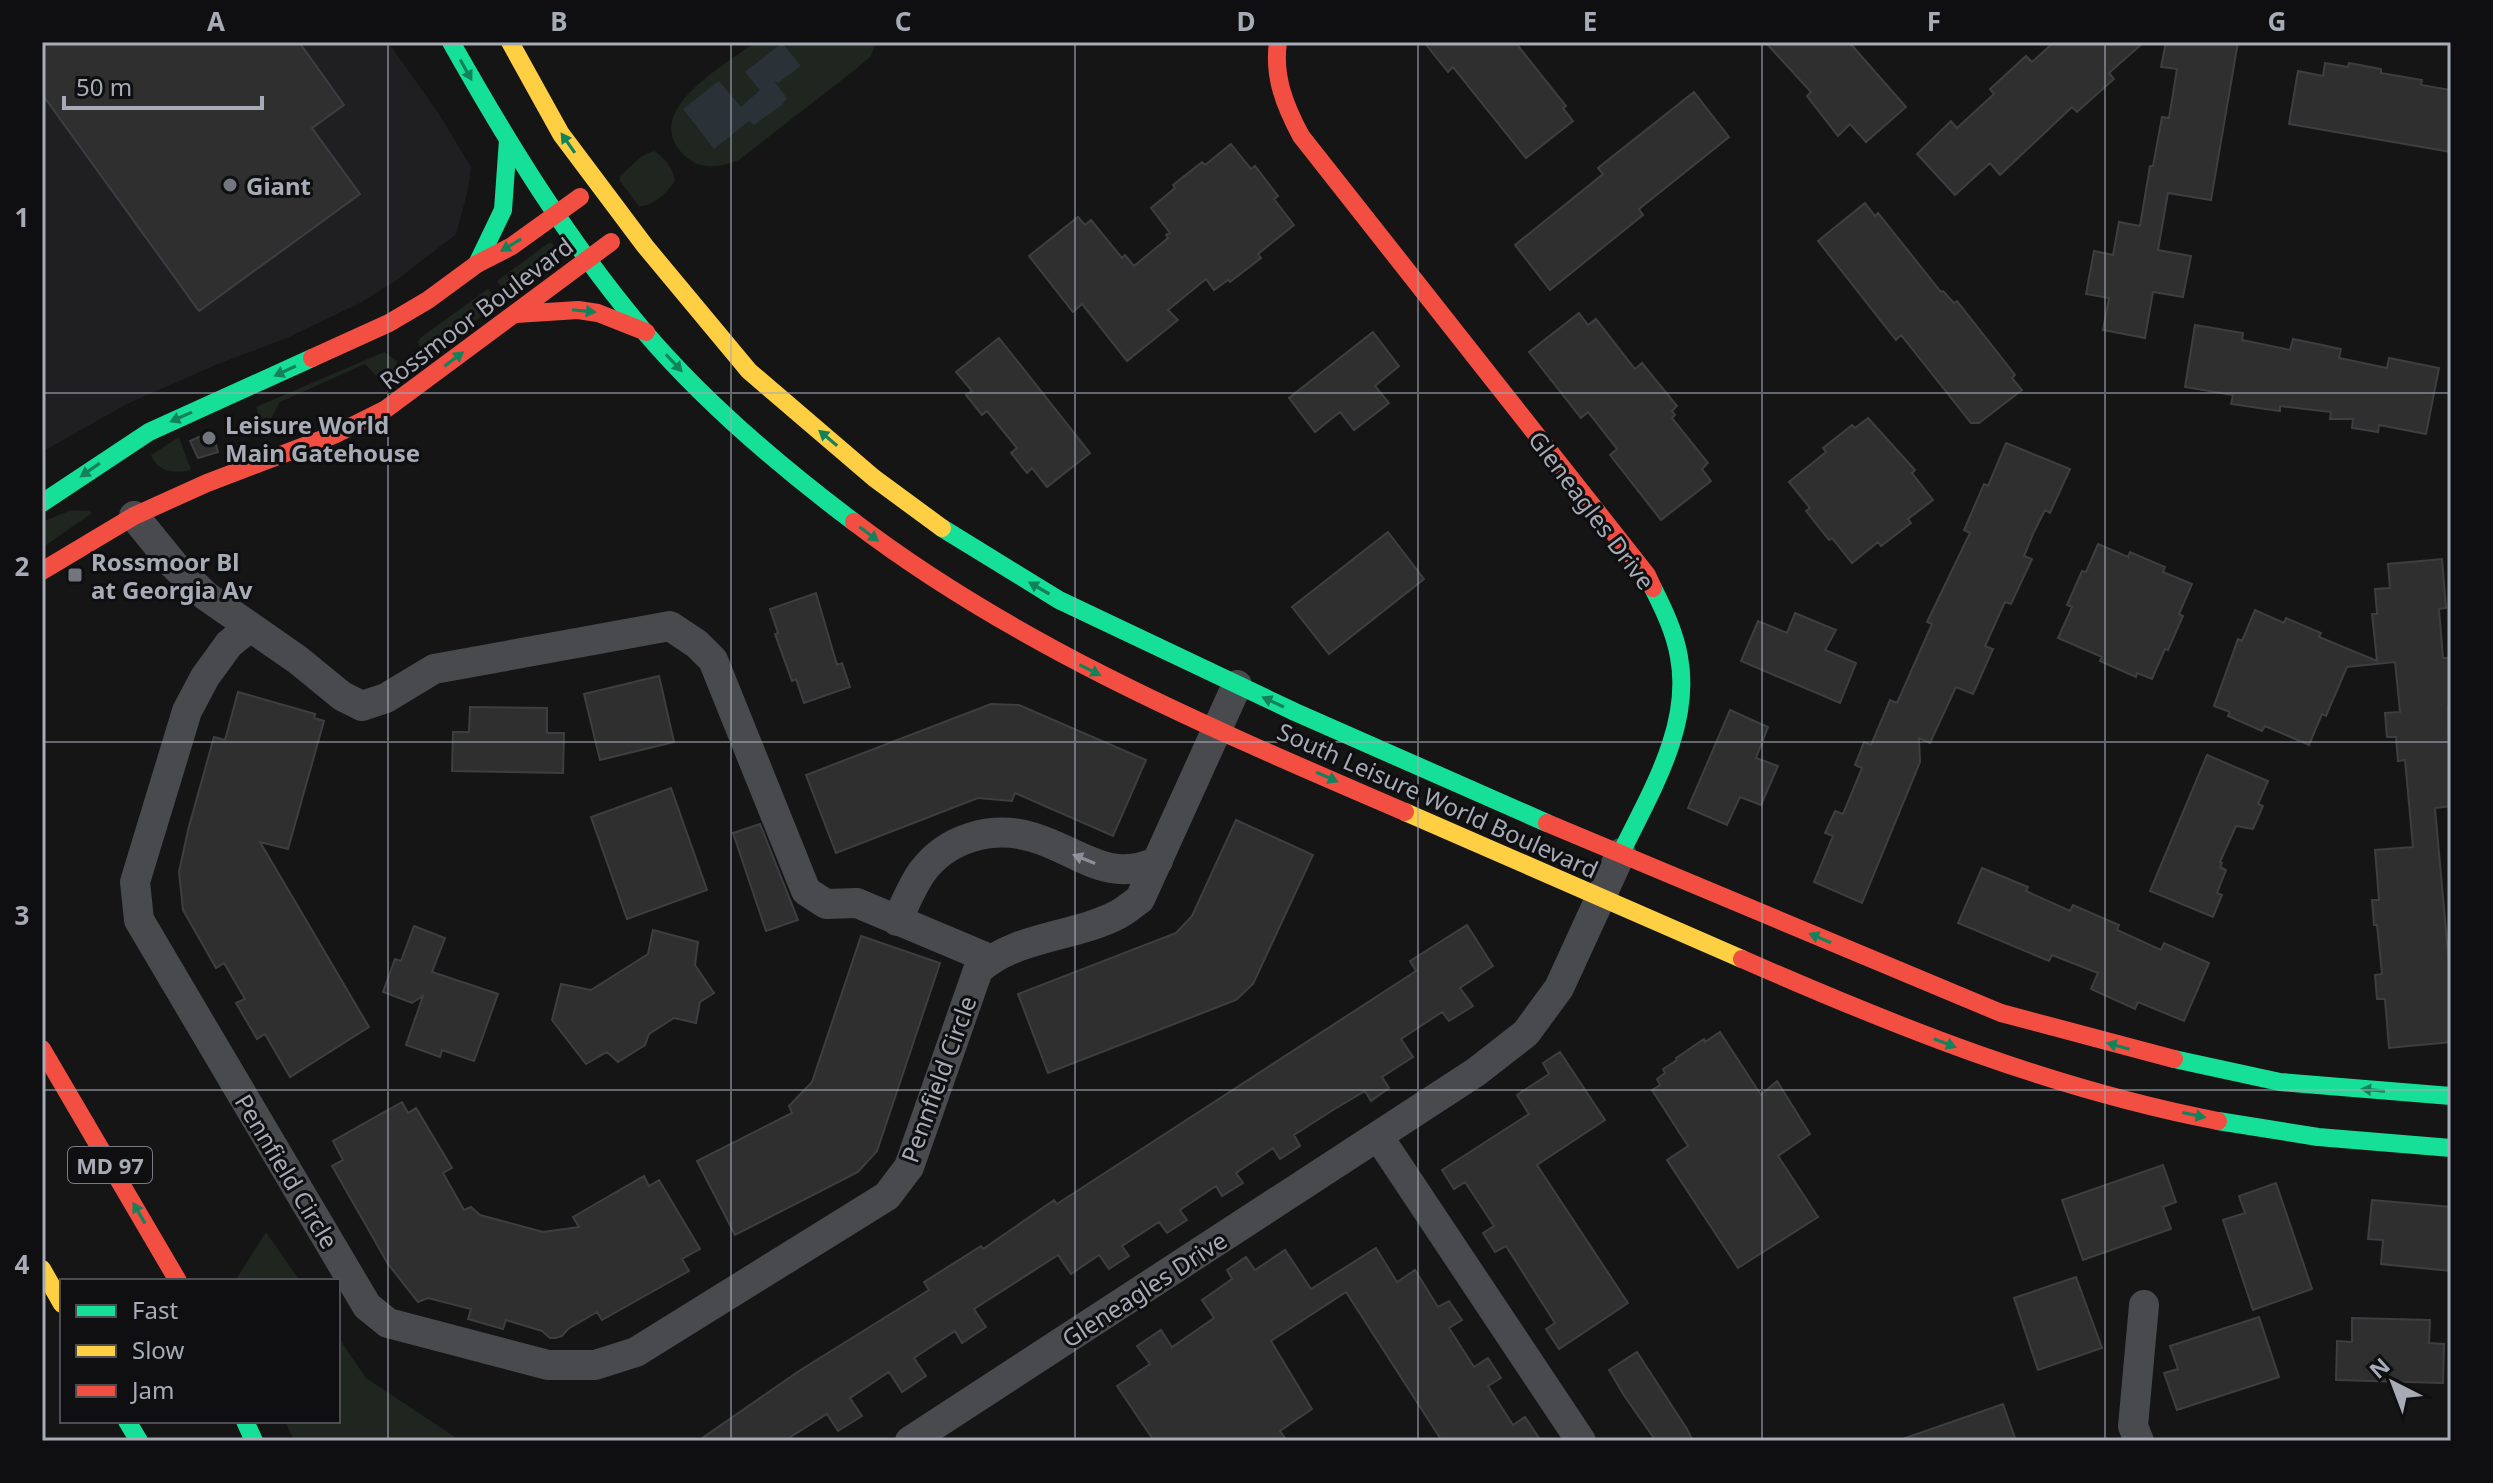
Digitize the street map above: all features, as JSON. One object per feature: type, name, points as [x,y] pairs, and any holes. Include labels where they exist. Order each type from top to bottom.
[{"type":"street","name":"South Leisure World Boulevard","points":[[451,42],[555,215],[647,333],[729,419],[779,463],[906,562],[1047,648],[1144,696],[1839,1002],[1980,1057],[2131,1102],[2276,1132],[2451,1148]]},
{"type":"street","name":"South Leisure World Boulevard","points":[[510,42],[561,134],[631,228],[749,371],[874,478],[931,522],[1059,600],[1237,685],[1556,828],[2001,1013],[2145,1053],[2280,1082],[2451,1096]]},
{"type":"street","name":"Gleneagles Drive","points":[[910,1441],[1476,1072],[1526,1033],[1559,988],[1668,753],[1679,711],[1681,666],[1668,621],[1647,575],[1301,136],[1280,93],[1278,42]]},
{"type":"street","points":[[477,264],[503,210],[508,140]]},
{"type":"street","name":"Rossmoor Boulevard","points":[[46,500],[149,432],[393,328],[477,264],[512,246],[598,184]]},
{"type":"street","name":"Rossmoor Boulevard","points":[[42,571],[122,511],[207,483],[336,434],[386,409],[425,372],[516,314],[631,228]]},
{"type":"street","points":[[516,314],[578,310],[598,313],[647,333]]},
{"type":"street","points":[[46,500],[87,499]]},
{"type":"street","points":[[122,511],[206,596],[298,660],[342,696],[362,706],[386,698],[434,669],[670,626],[697,644],[713,660],[806,891],[826,904],[857,903],[990,959],[1007,950],[1097,923],[1140,899],[1237,685]]},
{"type":"street","name":"Pennfield Circle","points":[[249,628],[229,644],[205,677],[187,711],[135,882],[139,920],[367,1306],[388,1323],[548,1365],[595,1365],[636,1352],[887,1196],[909,1167],[970,988],[978,970],[990,959]]},
{"type":"street","points":[[897,921],[922,871],[941,851],[966,838],[996,832],[1031,837],[1113,870],[1139,870],[1158,861]]},
{"type":"street","name":"MD 97","points":[[42,1049],[177,1279]]},
{"type":"street","points":[[1378,1136],[1581,1441]]},
{"type":"street","points":[[42,1269],[60,1300]]},
{"type":"street","points":[[2139,1441],[2133,1426],[2144,1305]]},
{"type":"street","points":[[128,1423],[139,1441]]},
{"type":"shaded area","points":[[42,42],[388,42],[439,114],[471,167],[456,234],[397,280],[360,303],[287,338],[127,404],[42,452]]},
{"type":"shaded area","points":[[755,42],[876,42],[871,56],[856,69],[739,160],[712,166],[692,161],[673,140],[672,124],[678,107],[707,77]]},
{"type":"shaded area","points":[[782,43],[801,66],[778,83],[774,81],[787,98],[754,125],[749,121],[714,149],[683,109],[719,81],[741,107],[760,90],[745,72]]},
{"type":"shaded area","points":[[654,151],[668,164],[675,181],[659,198],[639,206],[620,181],[620,176],[642,156]]},
{"type":"shaded area","points":[[550,242],[561,252],[509,298],[497,281]]},
{"type":"shaded area","points":[[488,289],[500,303],[429,355],[421,350],[420,338]]},
{"type":"shaded area","points":[[384,352],[397,361],[396,374],[383,383],[365,364],[280,402],[264,431],[256,407]]},
{"type":"shaded area","points":[[179,437],[191,470],[179,472],[162,468],[151,455]]},
{"type":"shaded area","points":[[71,510],[92,513],[42,548],[42,522]]},
{"type":"shaded area","points":[[266,1232],[299,1279],[236,1279]]},
{"type":"shaded area","points":[[340,1340],[366,1378],[461,1441],[294,1441],[286,1423],[340,1423]]},
{"type":"building","name":"Giant","points":[[42,42],[299,42],[344,105],[312,128],[360,194],[199,311],[42,94]]},
{"type":"building","points":[[1424,42],[1515,42],[1566,106],[1563,108],[1573,121],[1526,158],[1453,67],[1448,72]]},
{"type":"building","points":[[1765,42],[1849,42],[1906,107],[1866,142],[1850,124],[1838,136],[1807,96],[1811,92]]},
{"type":"building","points":[[2054,42],[2144,42],[2109,73],[2114,79],[2077,112],[2072,107],[2000,175],[1990,163],[1955,195],[1917,154],[1951,121],[1957,128],[1994,94],[1990,89],[2026,56],[2032,62]]},
{"type":"building","points":[[2166,42],[2238,42],[2211,200],[2168,193],[2158,250],[2191,256],[2183,297],[2153,292],[2145,338],[2103,330],[2109,298],[2086,294],[2094,251],[2113,255],[2119,222],[2140,226],[2150,166],[2153,166],[2162,117],[2169,118],[2177,69],[2161,67]]},
{"type":"building","points":[[2325,63],[2348,67],[2349,63],[2381,69],[2381,73],[2422,80],[2421,85],[2451,90],[2451,152],[2289,124],[2298,71],[2323,76]]},
{"type":"building","points":[[1694,92],[1729,137],[1639,209],[1643,215],[1550,290],[1515,245],[1603,174],[1598,168]]},
{"type":"building","points":[[1231,144],[1251,169],[1255,166],[1278,196],[1274,199],[1294,225],[1258,254],[1261,258],[1230,282],[1228,280],[1214,290],[1206,279],[1168,310],[1178,320],[1127,361],[1082,304],[1073,312],[1029,256],[1078,217],[1085,225],[1091,220],[1122,258],[1125,255],[1134,266],[1170,233],[1151,208],[1175,188],[1173,185]]},
{"type":"building","points":[[1865,203],[1875,216],[1878,213],[1941,292],[1954,303],[1957,301],[2015,375],[2012,378],[2022,390],[1979,423],[1971,423],[1901,335],[1896,340],[1818,241]]},
{"type":"building","points":[[1579,313],[1588,325],[1596,319],[1635,369],[1642,363],[1677,406],[1672,411],[1675,415],[1672,418],[1708,463],[1702,469],[1711,481],[1661,520],[1610,455],[1617,449],[1588,412],[1581,418],[1529,352]]},
{"type":"building","points":[[2195,325],[2243,333],[2242,340],[2290,350],[2293,339],[2341,349],[2339,358],[2387,368],[2389,358],[2439,368],[2426,434],[2379,425],[2378,432],[2352,428],[2353,419],[2330,419],[2331,412],[2280,406],[2280,411],[2231,404],[2233,395],[2185,387]]},
{"type":"building","points":[[1373,332],[1399,366],[1375,386],[1389,403],[1354,430],[1340,412],[1315,432],[1289,398]]},
{"type":"building","points":[[999,338],[1090,453],[1047,487],[1032,468],[1027,473],[1011,453],[1017,448],[987,411],[982,415],[966,395],[972,391],[956,372]]},
{"type":"building","points":[[1868,418],[1915,470],[1912,473],[1933,500],[1908,519],[1911,523],[1881,546],[1878,542],[1852,563],[1806,511],[1810,508],[1789,482],[1826,452],[1823,448],[1852,425],[1855,428]]},
{"type":"building","points":[[212,431],[218,452],[198,458],[190,441]]},
{"type":"building","points":[[2006,443],[2070,469],[2050,513],[2045,510],[2033,534],[2024,556],[2032,559],[2011,604],[2005,602],[1985,646],[1993,649],[1973,694],[1956,687],[1930,743],[1919,738],[1920,762],[1862,903],[1814,882],[1833,836],[1825,833],[1835,811],[1843,814],[1862,768],[1855,765],[1864,742],[1871,745],[1890,700],[1897,703],[1932,624],[1927,622],[1970,533],[1964,530],[1984,484],[1988,486]]},
{"type":"building","points":[[1388,532],[1424,579],[1329,654],[1292,607]]},
{"type":"building","points":[[2098,544],[2128,557],[2130,552],[2165,567],[2163,572],[2192,584],[2179,614],[2183,616],[2152,679],[2137,673],[2136,677],[2100,661],[2102,657],[2058,638],[2072,607],[2067,605]]},
{"type":"building","points":[[2442,559],[2446,608],[2439,609],[2443,658],[2450,658],[2451,671],[2451,707],[2448,707],[2451,806],[2435,808],[2451,987],[2451,1042],[2389,1048],[2385,999],[2377,999],[2375,975],[2382,974],[2372,900],[2379,900],[2375,850],[2413,847],[2405,760],[2398,761],[2396,737],[2387,737],[2385,713],[2400,712],[2395,662],[2347,667],[2326,716],[2322,714],[2309,745],[2265,726],[2262,731],[2228,716],[2230,712],[2214,706],[2238,639],[2242,641],[2255,610],[2284,623],[2286,618],[2321,633],[2319,637],[2377,661],[2372,614],[2377,614],[2375,589],[2390,588],[2388,564]]},
{"type":"building","points":[[816,593],[837,665],[842,663],[850,687],[804,703],[796,679],[792,681],[775,634],[778,633],[770,609]]},
{"type":"building","points":[[1795,613],[1836,630],[1825,650],[1856,663],[1840,703],[1741,661],[1758,621],[1787,633]]},
{"type":"building","points":[[659,676],[674,742],[600,760],[584,694]]},
{"type":"building","points":[[238,692],[315,714],[314,718],[324,721],[288,849],[260,842],[369,1027],[290,1077],[265,1034],[257,1039],[236,1003],[245,999],[224,963],[216,968],[183,910],[179,872],[188,830],[214,737],[225,740]]},
{"type":"building","points":[[991,704],[1019,705],[1146,760],[1113,836],[1015,793],[1012,801],[978,798],[836,853],[806,775]]},
{"type":"building","points":[[470,707],[547,708],[547,733],[564,733],[563,773],[452,771],[453,732],[469,732]]},
{"type":"building","points":[[1730,710],[1768,727],[1756,758],[1778,766],[1761,805],[1740,797],[1727,825],[1688,808]]},
{"type":"building","points":[[2207,755],[2268,781],[2258,804],[2263,806],[2253,829],[2236,826],[2220,862],[2220,867],[2226,870],[2217,893],[2222,895],[2213,917],[2150,891]]},
{"type":"building","points":[[671,788],[707,890],[627,919],[591,817]]},
{"type":"building","points":[[1236,820],[1313,855],[1253,984],[1236,1000],[1048,1073],[1018,994],[1176,933],[1192,916]]},
{"type":"building","points":[[760,824],[798,920],[766,931],[733,833]]},
{"type":"building","points":[[1982,868],[2028,887],[2026,891],[2070,911],[2073,905],[2119,925],[2117,930],[2161,950],[2164,943],[2209,963],[2184,1021],[2138,1002],[2135,1009],[2091,989],[2098,973],[2052,955],[2049,961],[1958,923]]},
{"type":"building","points":[[1467,925],[1493,966],[1460,988],[1473,1006],[1449,1021],[1442,1012],[1401,1039],[1413,1057],[1382,1077],[1389,1088],[1371,1101],[1365,1091],[1333,1110],[1294,1135],[1300,1146],[1280,1159],[1273,1148],[1236,1173],[1243,1183],[1222,1196],[1216,1186],[1180,1210],[1187,1220],[1167,1233],[1159,1222],[1122,1246],[1129,1256],[1109,1269],[1099,1255],[1071,1274],[1058,1255],[974,1309],[986,1327],[962,1343],[955,1331],[914,1358],[926,1376],[902,1392],[889,1372],[850,1398],[862,1416],[838,1431],[827,1414],[784,1441],[698,1441],[799,1371],[929,1290],[924,1282],[981,1246],[983,1249],[1054,1200],[1057,1204],[1416,971],[1410,961]]},
{"type":"building","points":[[414,926],[445,938],[432,972],[498,994],[474,1061],[442,1050],[440,1057],[406,1045],[423,996],[412,1003],[383,992],[395,959],[401,961]]},
{"type":"building","points":[[653,930],[698,942],[695,965],[714,993],[700,1002],[696,1023],[674,1018],[649,1034],[645,1045],[618,1062],[607,1052],[586,1064],[552,1020],[561,984],[591,990],[648,954]]},
{"type":"building","points":[[861,936],[940,963],[877,1151],[858,1172],[735,1235],[697,1161],[792,1113],[789,1106],[812,1082]]},
{"type":"building","points":[[1720,1032],[1761,1095],[1777,1081],[1810,1134],[1778,1156],[1818,1217],[1738,1268],[1667,1160],[1688,1146],[1652,1090],[1660,1085],[1657,1079],[1665,1073],[1663,1069],[1704,1039],[1705,1042]]},
{"type":"building","points":[[1560,1052],[1605,1120],[1537,1165],[1628,1303],[1559,1349],[1546,1329],[1555,1323],[1506,1246],[1495,1252],[1483,1233],[1494,1226],[1465,1182],[1454,1189],[1442,1170],[1529,1114],[1517,1095],[1549,1074],[1543,1063]]},
{"type":"building","points":[[402,1102],[408,1113],[416,1108],[452,1168],[443,1173],[464,1210],[471,1207],[480,1215],[543,1232],[579,1227],[573,1217],[644,1176],[649,1186],[659,1180],[700,1249],[682,1259],[689,1271],[602,1320],[597,1312],[555,1338],[506,1320],[503,1329],[468,1319],[471,1309],[428,1298],[418,1302],[388,1264],[332,1166],[343,1160],[333,1141]]},
{"type":"building","points":[[2163,1165],[2176,1202],[2163,1207],[2171,1229],[2083,1260],[2062,1200]]},
{"type":"building","points":[[2276,1183],[2312,1289],[2253,1310],[2223,1220],[2245,1213],[2239,1196]]},
{"type":"building","points":[[2372,1200],[2451,1207],[2451,1271],[2381,1264],[2383,1240],[2368,1239]]},
{"type":"building","points":[[1376,1248],[1397,1282],[1415,1270],[1438,1307],[1449,1301],[1462,1320],[1449,1328],[1474,1367],[1488,1358],[1501,1378],[1488,1386],[1513,1425],[1525,1417],[1541,1441],[1442,1441],[1346,1292],[1271,1341],[1312,1409],[1280,1431],[1287,1441],[1154,1441],[1117,1386],[1150,1364],[1137,1346],[1161,1330],[1172,1347],[1214,1318],[1202,1300],[1232,1279],[1227,1270],[1246,1257],[1255,1270],[1285,1250],[1311,1289]]},
{"type":"building","points":[[2076,1277],[2102,1348],[2038,1370],[2014,1298]]},
{"type":"building","points":[[2259,1317],[2279,1377],[2177,1410],[2164,1373],[2178,1369],[2170,1346]]},
{"type":"building","points":[[2352,1318],[2430,1320],[2429,1343],[2444,1344],[2443,1383],[2336,1380],[2337,1341],[2352,1342]]},
{"type":"building","points":[[1637,1352],[1693,1441],[1656,1441],[1625,1397],[1609,1370]]},
{"type":"building","points":[[2003,1404],[2016,1441],[1906,1441],[1905,1438]]},
{"type":"traffic: fast","points":[[451,42],[540,190],[589,262],[643,330],[666,357],[743,432],[854,522]]},
{"type":"traffic: fast","points":[[477,264],[503,210],[508,140]]},
{"type":"traffic: fast","points":[[42,503],[149,432],[312,358]]},
{"type":"traffic: fast","points":[[942,528],[1059,600],[1295,712],[1547,823]]},
{"type":"traffic: fast","points":[[1621,853],[1656,783],[1680,708],[1677,648],[1653,588]]},
{"type":"traffic: fast","points":[[2174,1059],[2280,1082],[2451,1096]]},
{"type":"traffic: fast","points":[[2218,1121],[2318,1137],[2451,1148]]},
{"type":"traffic: fast","points":[[128,1423],[139,1441]]},
{"type":"traffic: fast","points":[[246,1423],[254,1441]]},
{"type":"traffic: slow","points":[[510,42],[561,134],[645,246],[749,371],[874,478],[942,528]]},
{"type":"traffic: slow","points":[[1405,812],[1742,959]]},
{"type":"traffic: slow","points":[[42,1269],[60,1300]]},
{"type":"traffic: jam","points":[[1278,42],[1277,67],[1282,91],[1301,136],[1647,575],[1653,588]]},
{"type":"traffic: jam","points":[[312,358],[389,323],[428,300],[477,264],[512,246],[580,197]]},
{"type":"traffic: jam","points":[[42,571],[134,516],[207,483],[336,434],[386,409],[611,242]]},
{"type":"traffic: jam","points":[[516,314],[578,310],[598,313],[646,332]]},
{"type":"traffic: jam","points":[[854,522],[918,568],[1051,648],[1261,750],[1405,812]]},
{"type":"traffic: jam","points":[[1547,823],[2001,1013],[2174,1059]]},
{"type":"traffic: jam","points":[[1742,959],[1976,1054],[2095,1092],[2218,1121]]},
{"type":"traffic: jam","points":[[42,1049],[177,1279]]},
{"type":"place","name":"Giant","points":[[230,185]]},
{"type":"place","name":"Leisure World Main Gatehouse","points":[[209,438]]},
{"type":"place","name":"Rossmoor Bl at Georgia Av","points":[[75,575]]}]
